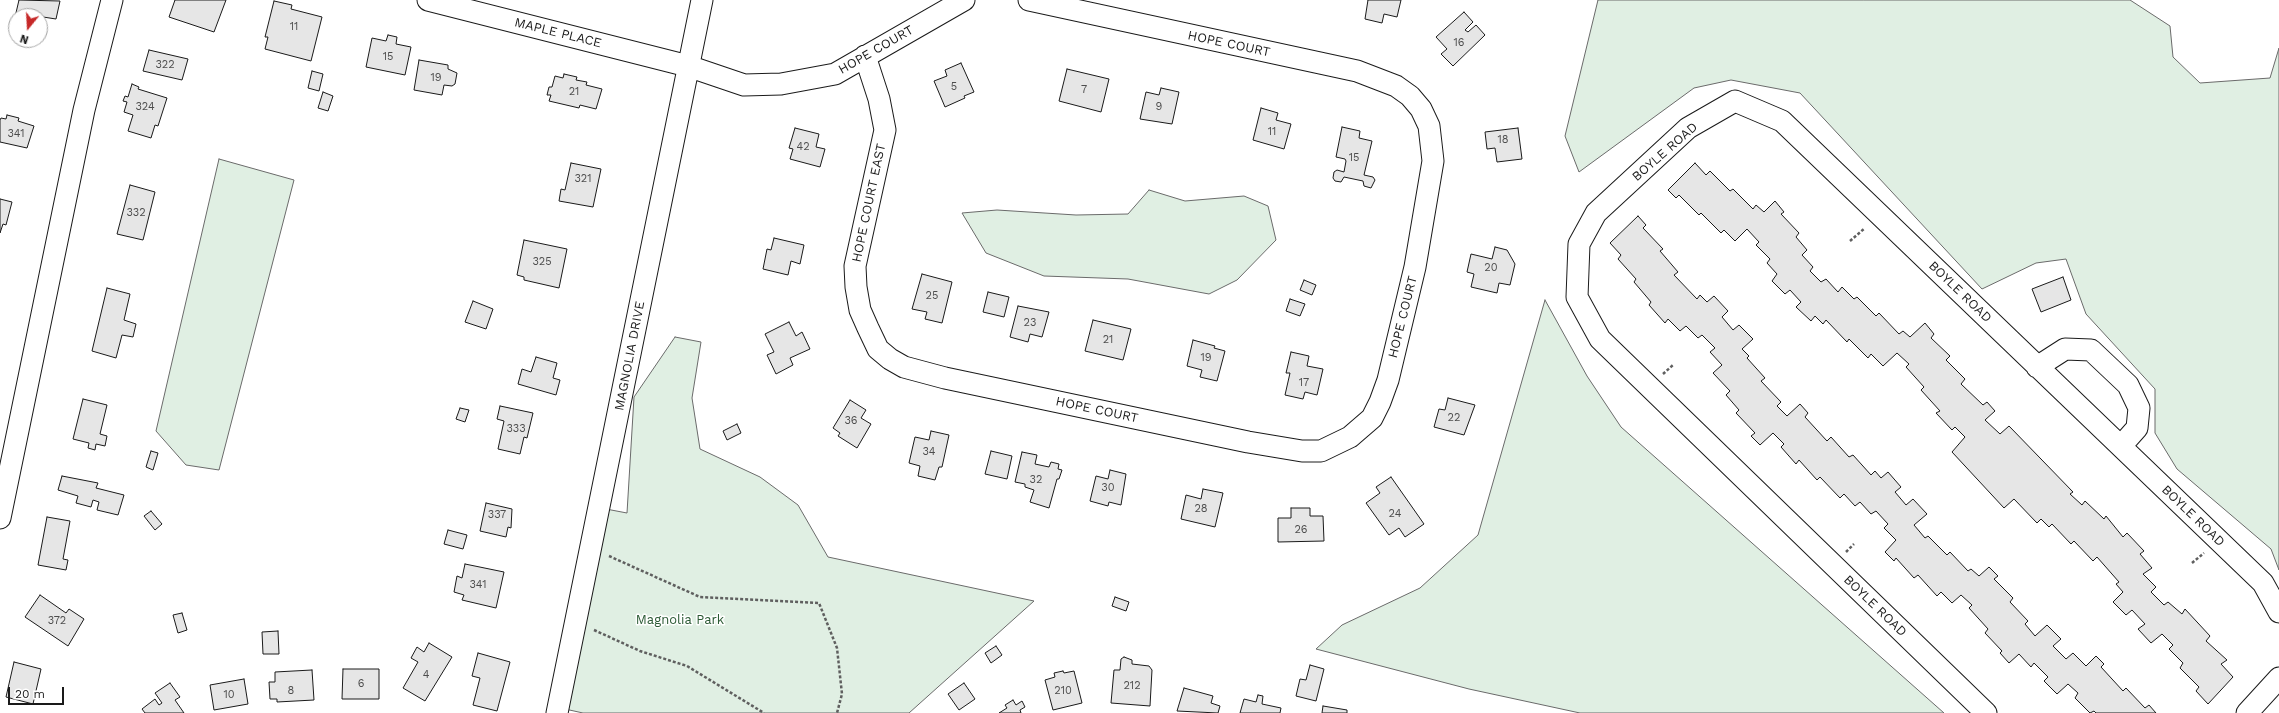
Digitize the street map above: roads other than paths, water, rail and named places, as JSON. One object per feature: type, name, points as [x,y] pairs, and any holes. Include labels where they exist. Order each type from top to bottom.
[{"type":"street","points":[[0,518],[84,110],[112,0]]},
{"type":"street","name":"MAPLE PLACE","points":[[428,0],[688,66]]},
{"type":"street","name":"MAGNOLIA DRIVE","points":[[557,713],[702,0]]},
{"type":"street","name":"HOPE COURT","points":[[688,66],[744,85],[780,84],[835,74],[964,0]]},
{"type":"street","name":"HOPE COURT","points":[[878,349],[904,367],[945,378],[1248,442],[1302,451],[1321,451],[1350,437],[1372,418],[1380,402],[1388,380],[1415,267],[1433,161],[1429,126],[1421,109],[1410,96],[1396,86],[1357,71],[1029,0]]},
{"type":"street","name":"HOPE COURT EAST","points":[[865,56],[879,99],[885,130],[855,266],[856,287],[860,310],[878,349]]},
{"type":"street","name":"BOYLE ROAD","points":[[1986,713],[1600,339],[1577,297],[1579,244],[1596,213],[1682,134],[1735,102],[1782,121],[2263,583],[2279,612]]},
{"type":"street","points":[[2037,366],[2064,349],[2091,350],[2128,385],[2139,408],[2137,428],[2121,446]]},
{"type":"street","points":[[2248,713],[2279,678]]},
{"type":"park label","name":"Magnolia Park","points":[[680,620]]}]
